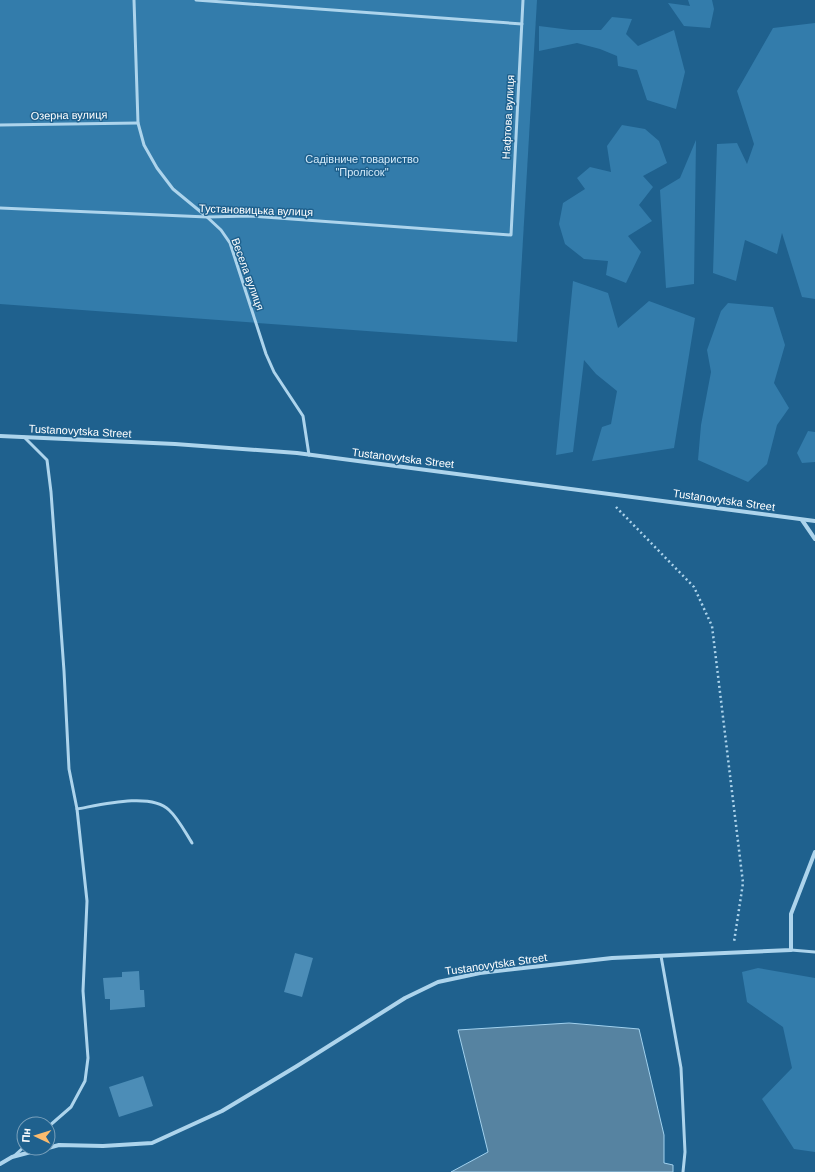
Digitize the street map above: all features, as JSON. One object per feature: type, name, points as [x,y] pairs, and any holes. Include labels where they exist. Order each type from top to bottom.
[{"type":"street","name":"Tustanovytska Street","points":[[0,436],[175,444],[309,455],[815,521]]},
{"type":"street","points":[[802,520],[815,539]]},
{"type":"street","points":[[791,950],[791,914],[815,852]]},
{"type":"street","name":"Tustanovytska Street","points":[[56,1146],[102,1146],[152,1143],[222,1111],[405,998],[438,982],[480,973],[612,958],[791,950]]},
{"type":"street","name":"Tustanovytska Street","points":[[0,1164],[16,1156]]},
{"type":"lane","name":"Весела вулиця","points":[[134,0],[138,123],[144,145],[157,168],[173,189],[208,217],[221,230],[230,244],[266,354],[274,372],[303,416],[309,455]]},
{"type":"lane","points":[[196,0],[522,24]]},
{"type":"lane","name":"Нафтова вулиця","points":[[511,235],[523,0]]},
{"type":"lane","name":"Озерна вулиця","points":[[0,125],[138,123]]},
{"type":"lane","name":"Тустановицька вулиця","points":[[0,208],[208,217],[250,216],[511,235]]},
{"type":"lane","points":[[24,437],[47,460],[51,492],[64,671],[68,769],[77,809],[86,901],[83,991],[88,1058],[85,1081],[71,1108],[56,1120]]},
{"type":"lane","points":[[77,809],[136,800],[152,801],[162,804],[170,810],[192,843]]},
{"type":"lane","points":[[791,950],[815,952]]},
{"type":"lane","points":[[661,956],[681,1068],[685,1152],[683,1172]]},
{"type":"lane","points":[[12,1157],[16,1154]]},
{"type":"path","points":[[602,493],[694,587],[712,626],[743,883],[733,953]]},
{"type":"green space","name":"Садівниче товариство \"Пролісок\"","points":[[0,0],[537,0],[517,342],[0,304]]},
{"type":"green space","points":[[688,0],[712,0],[714,9],[710,28],[684,26],[668,3],[690,6]]},
{"type":"green space","points":[[612,17],[632,19],[626,34],[638,46],[674,30],[685,72],[676,109],[647,100],[637,70],[618,66],[617,56],[600,49],[577,43],[539,51],[539,26],[571,30],[601,30]]},
{"type":"green space","points":[[815,23],[815,299],[802,297],[782,233],[777,254],[745,240],[736,281],[713,273],[717,144],[737,143],[747,164],[754,144],[737,91],[773,28]]},
{"type":"green space","points":[[622,125],[645,129],[659,141],[667,163],[643,176],[653,187],[639,205],[652,221],[628,236],[641,252],[626,283],[606,275],[608,261],[584,259],[565,244],[559,224],[563,203],[585,189],[577,178],[590,167],[611,172],[607,146]]},
{"type":"green space","points":[[696,140],[694,284],[666,288],[660,190],[680,178]]},
{"type":"green space","points":[[573,281],[608,293],[618,328],[649,301],[695,318],[674,448],[592,461],[602,427],[611,424],[617,391],[596,374],[584,360],[573,452],[556,455]]},
{"type":"green space","points":[[728,303],[773,307],[785,345],[774,383],[789,408],[777,425],[767,464],[748,482],[698,460],[701,425],[711,372],[707,350],[721,311]]},
{"type":"green space","points":[[808,431],[815,432],[815,462],[802,463],[797,453]]},
{"type":"green space","points":[[758,968],[815,978],[815,1152],[794,1149],[762,1099],[792,1068],[783,1027],[747,1002],[742,972]]},
{"type":"shaded area","points":[[569,1023],[639,1029],[664,1135],[664,1163],[673,1165],[673,1172],[451,1172],[488,1152],[458,1030]]},
{"type":"building","points":[[295,953],[313,958],[302,997],[284,992]]},
{"type":"building","points":[[139,971],[140,990],[144,990],[145,1007],[110,1010],[110,999],[105,999],[103,978],[122,977],[122,972]]},
{"type":"building","points":[[143,1076],[153,1106],[119,1117],[109,1087]]}]
